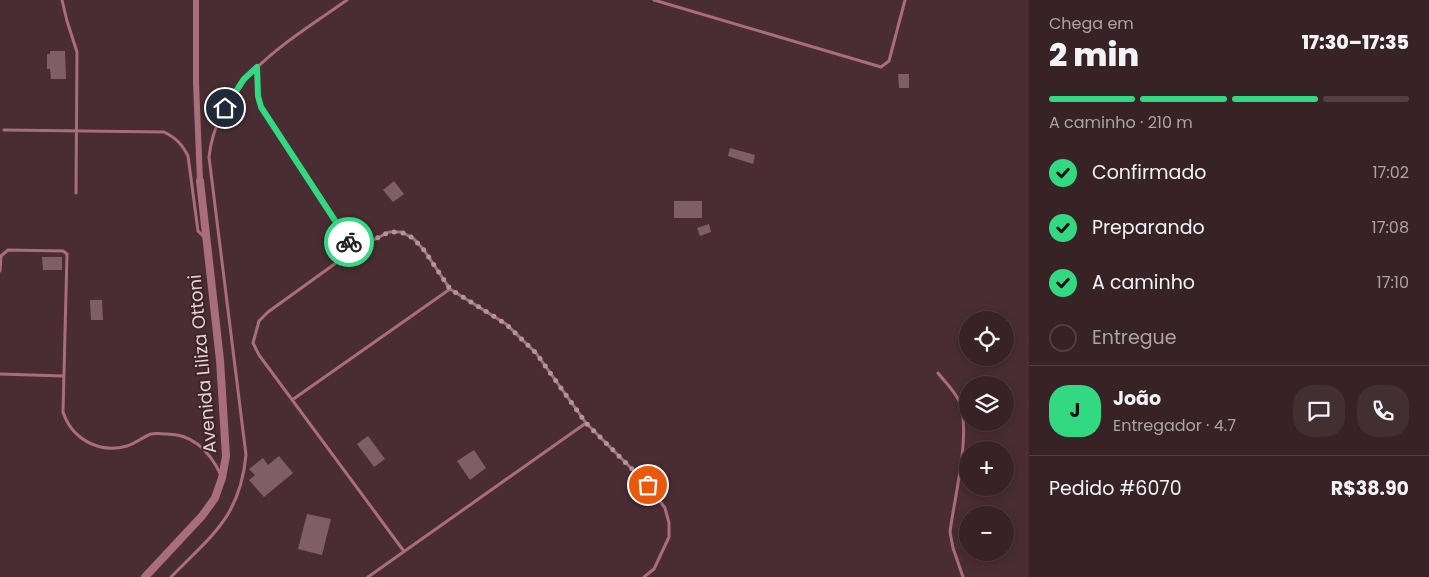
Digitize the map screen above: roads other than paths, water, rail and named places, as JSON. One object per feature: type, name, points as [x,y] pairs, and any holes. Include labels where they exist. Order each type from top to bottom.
[{"type":"street","points":[[196,0],[196,83],[200,182]]},
{"type":"street","name":"Avenida Liliza Ottoni","points":[[145,577],[202,516],[214,498],[222,478],[226,456],[221,369],[200,182]]},
{"type":"lane","points":[[62,0],[66,21],[77,52],[76,193]]},
{"type":"lane","points":[[171,577],[220,528],[233,508],[244,480],[246,455],[209,157],[211,138],[223,111],[244,79],[295,37],[347,0]]},
{"type":"lane","points":[[654,0],[881,67],[890,61],[906,0]]},
{"type":"lane","points":[[257,67],[258,96],[261,107],[354,250]]},
{"type":"lane","points":[[4,130],[164,132],[175,137],[183,146],[188,156],[198,231],[206,239]]},
{"type":"lane","points":[[403,550],[292,400],[253,343],[259,321],[282,301],[354,250],[389,232],[401,232],[413,238],[424,250],[450,289],[506,324],[536,353],[586,423],[648,485],[665,508],[669,523],[669,537],[663,554],[654,569],[644,577]]},
{"type":"lane","points":[[0,271],[1,256],[6,250],[66,253],[64,417],[75,434],[86,442],[99,447],[113,449],[128,445],[153,434],[187,436],[199,444],[213,459],[222,478]]},
{"type":"lane","points":[[292,400],[450,289]]},
{"type":"lane","points":[[938,373],[959,401],[963,417],[964,435],[950,532],[963,577]]},
{"type":"lane","points":[[0,374],[63,376]]},
{"type":"lane","points":[[368,577],[403,550],[586,423]]}]
